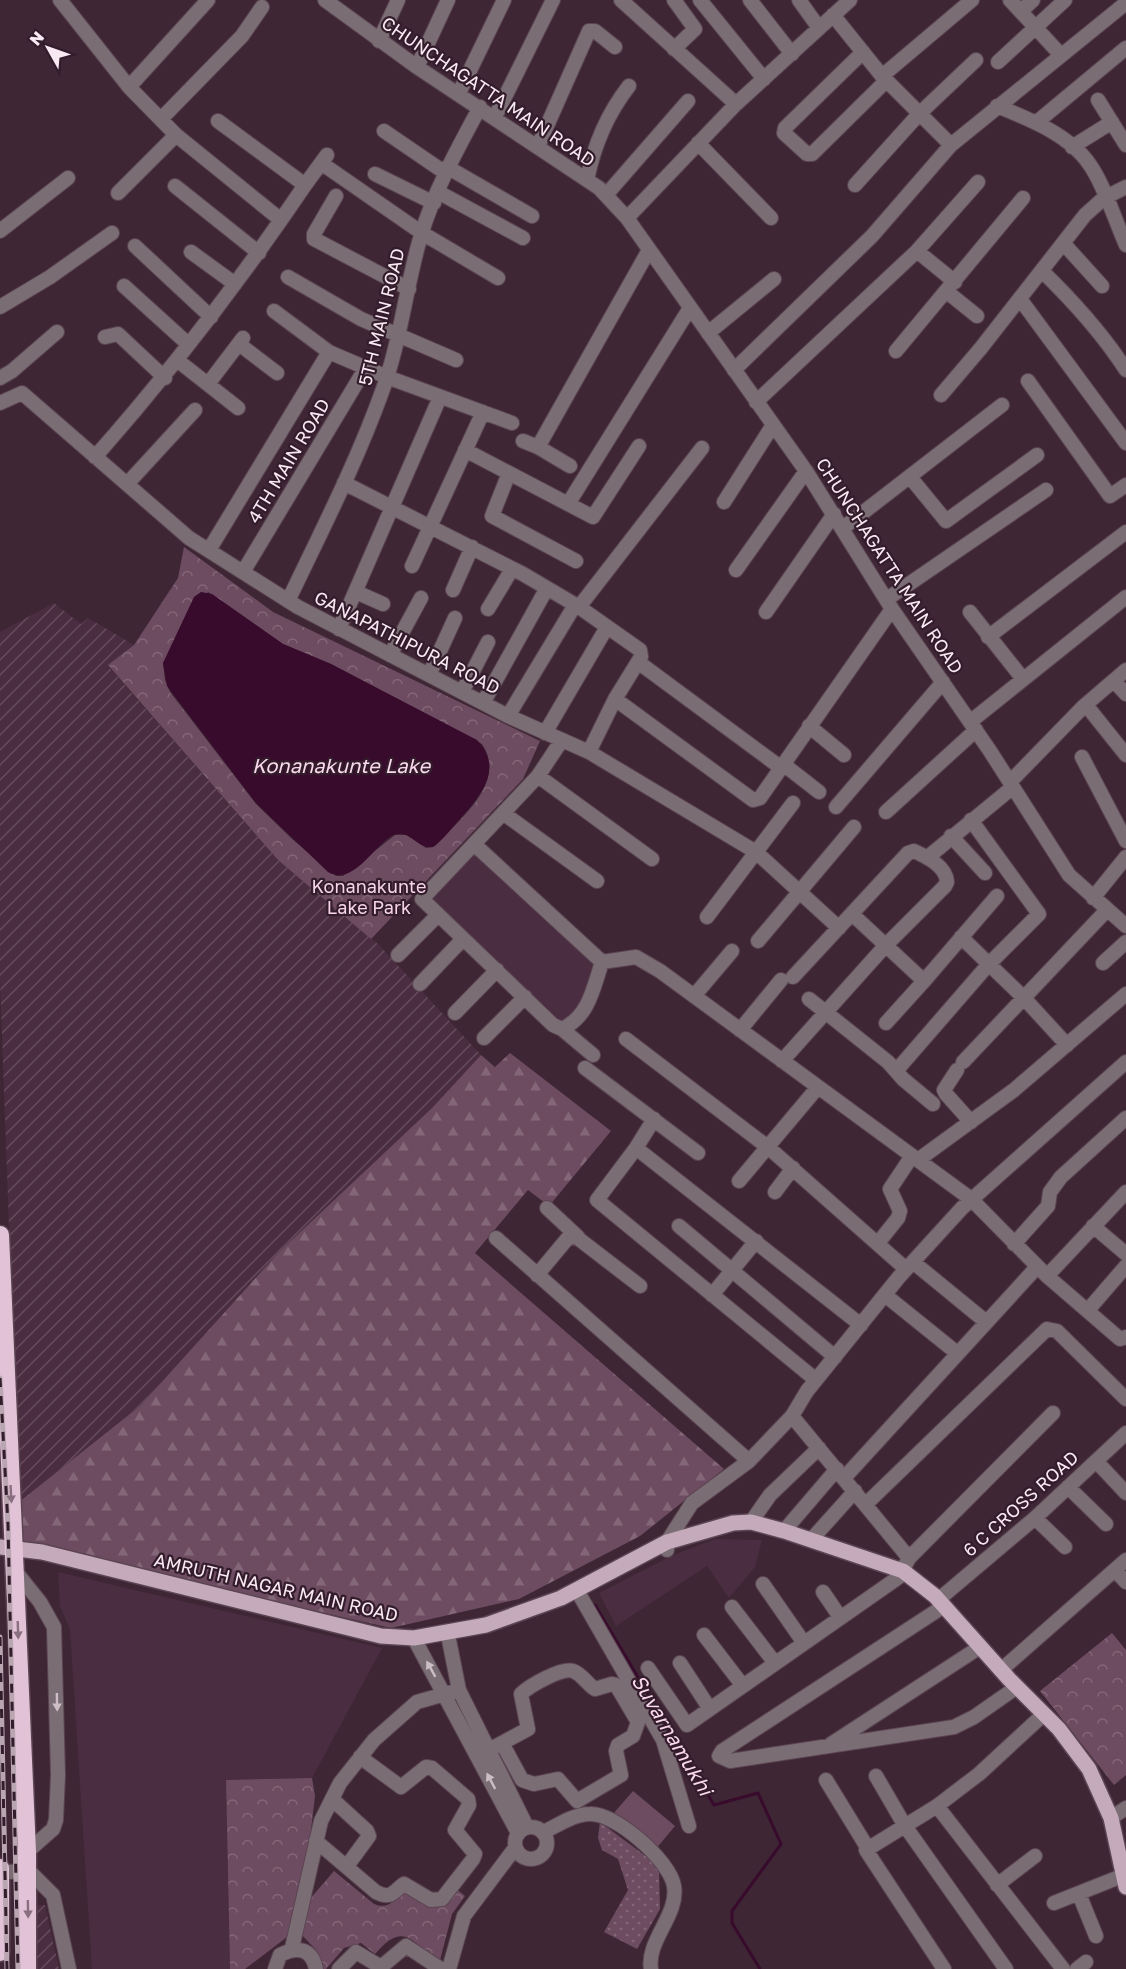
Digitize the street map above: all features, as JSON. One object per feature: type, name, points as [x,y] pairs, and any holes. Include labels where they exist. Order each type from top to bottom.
[{"type":"highway","points":[[0,1235],[9,1556],[28,1870],[27,1969]]},
{"type":"highway","points":[[0,1868],[0,1941]]},
{"type":"main road","name":"AMRUTH NAGAR MAIN ROAD","points":[[9,1556],[42,1552],[381,1636],[414,1638],[486,1625],[536,1608],[667,1546],[733,1523],[751,1522],[784,1531],[905,1571],[941,1603],[1001,1670],[1059,1729],[1089,1769],[1111,1818],[1124,1882]]},
{"type":"main road","name":"AMRUTH NAGAR MAIN ROAD","points":[[9,1556],[381,1640],[417,1644],[483,1632],[579,1594],[667,1546],[714,1534],[760,1534],[905,1571]]},
{"type":"street","points":[[60,0],[129,87],[176,135],[281,220]]},
{"type":"street","points":[[129,87],[208,0]]},
{"type":"street","name":"CHUNCHAGATTA MAIN ROAD","points":[[325,0],[417,68],[459,93],[587,180],[606,195],[627,218],[806,471],[890,604],[973,726],[1069,875],[1106,911],[1126,926]]},
{"type":"street","points":[[379,40],[398,0]]},
{"type":"street","points":[[417,68],[448,0]]},
{"type":"street","points":[[459,93],[504,0]]},
{"type":"street","points":[[495,117],[553,0]]},
{"type":"street","points":[[621,0],[736,104]]},
{"type":"street","points":[[674,0],[695,29],[674,49]]},
{"type":"street","points":[[700,0],[764,79]]},
{"type":"street","points":[[750,0],[792,54]]},
{"type":"street","points":[[799,0],[819,28]]},
{"type":"street","points":[[627,218],[736,104],[850,0]]},
{"type":"street","points":[[863,52],[785,128],[784,133],[810,155],[884,78],[972,0]]},
{"type":"street","points":[[1010,0],[1060,54]]},
{"type":"street","points":[[1021,11],[1034,0]]},
{"type":"street","points":[[998,62],[1034,26],[1065,0]]},
{"type":"street","points":[[734,370],[872,236],[951,145],[1060,54],[1126,3]]},
{"type":"street","points":[[160,119],[242,36],[262,7]]},
{"type":"street","points":[[833,15],[884,78],[951,145]]},
{"type":"street","points":[[538,146],[589,31],[595,31],[615,47]]},
{"type":"street","points":[[1037,123],[1126,48]]},
{"type":"street","points":[[855,185],[919,114],[976,60]]},
{"type":"street","points":[[587,180],[597,140],[615,104],[629,86]]},
{"type":"street","points":[[1098,100],[1126,145]]},
{"type":"street","points":[[606,195],[687,101]]},
{"type":"street","points":[[998,106],[1037,123],[1072,147],[1089,163],[1126,245]]},
{"type":"street","name":"5TH MAIN ROAD","points":[[288,601],[344,483],[387,377],[422,233],[446,170],[480,107]]},
{"type":"street","points":[[218,121],[305,185]]},
{"type":"street","points":[[1072,147],[1112,122]]},
{"type":"street","points":[[384,131],[446,170],[532,216]]},
{"type":"street","points":[[118,193],[176,135]]},
{"type":"street","points":[[698,143],[771,218]]},
{"type":"street","points":[[95,457],[165,378],[188,344],[259,253],[324,159],[422,233],[498,278]]},
{"type":"street","points":[[375,174],[436,198],[523,238]]},
{"type":"street","points":[[0,231],[68,178]]},
{"type":"street","points":[[756,402],[918,251],[978,182]]},
{"type":"street","points":[[175,186],[259,253]]},
{"type":"street","points":[[940,394],[1020,299],[1086,215],[1104,198],[1126,186]]},
{"type":"street","points":[[336,196],[314,234],[315,239],[408,290]]},
{"type":"street","points":[[896,351],[1023,198]]},
{"type":"street","points":[[0,307],[50,278],[112,232]]},
{"type":"street","points":[[1064,244],[1102,286]]},
{"type":"street","points":[[135,246],[211,317]]},
{"type":"street","points":[[538,447],[649,250]]},
{"type":"street","points":[[918,251],[977,316]]},
{"type":"street","points":[[191,252],[235,284]]},
{"type":"street","points":[[1042,271],[1079,307],[1106,340],[1126,370]]},
{"type":"street","points":[[288,277],[361,319],[456,360]]},
{"type":"street","points":[[708,333],[774,279]]},
{"type":"street","points":[[124,286],[188,344]]},
{"type":"street","points":[[1020,299],[1126,443]]},
{"type":"street","points":[[568,504],[690,308]]},
{"type":"street","points":[[274,311],[329,352],[365,369],[512,423]]},
{"type":"street","points":[[0,378],[12,371],[57,332]]},
{"type":"street","points":[[105,337],[118,334],[165,378]]},
{"type":"street","points":[[208,384],[241,341],[277,373]]},
{"type":"street","points":[[209,550],[329,352]]},
{"type":"street","points":[[177,360],[238,408]]},
{"type":"street","name":"4TH MAIN ROAD","points":[[243,572],[365,369]]},
{"type":"street","points":[[1028,381],[1110,495],[1126,485]]},
{"type":"street","name":"GANAPATHIPURA ROAD","points":[[0,403],[22,393],[189,538],[288,601],[508,716],[589,752],[756,852],[801,890],[839,928]]},
{"type":"street","points":[[339,629],[440,397]]},
{"type":"street","points":[[843,528],[1002,405]]},
{"type":"street","points":[[127,484],[195,410]]},
{"type":"street","points":[[412,566],[483,412]]},
{"type":"street","points":[[724,502],[773,425]]},
{"type":"street","points":[[523,441],[570,466]]},
{"type":"street","points":[[465,450],[593,517],[639,446]]},
{"type":"street","points":[[508,716],[577,606],[702,448]]},
{"type":"street","points":[[910,477],[946,520],[1037,455]]},
{"type":"street","points":[[736,570],[806,471]]},
{"type":"street","points":[[509,473],[492,516],[576,561]]},
{"type":"street","points":[[344,483],[547,588],[640,650],[638,662],[615,699],[589,752]]},
{"type":"street","points":[[615,699],[753,800],[760,798],[890,604],[1046,490]]},
{"type":"street","points":[[766,612],[834,514]]},
{"type":"street","points":[[988,637],[1126,532]]},
{"type":"street","points":[[453,590],[472,548]]},
{"type":"street","points":[[488,609],[512,569]]},
{"type":"street","points":[[483,703],[547,588]]},
{"type":"street","points":[[356,592],[383,604]]},
{"type":"street","points":[[886,812],[1023,679],[1126,597]]},
{"type":"street","points":[[390,655],[421,598]]},
{"type":"street","points":[[970,612],[1023,679]]},
{"type":"street","points":[[429,675],[455,618]]},
{"type":"street","points":[[544,733],[607,627]]},
{"type":"street","points":[[462,692],[488,642]]},
{"type":"street","points":[[638,662],[819,792]]},
{"type":"street","points":[[928,857],[1011,784],[1086,705],[1126,670]]},
{"type":"street","points":[[1114,681],[1126,694]]},
{"type":"street","points":[[836,807],[943,682]]},
{"type":"street","points":[[1086,705],[1126,755]]},
{"type":"street","points":[[809,726],[844,755]]},
{"type":"street","points":[[562,740],[538,776],[475,845],[422,898],[423,902],[554,1025],[593,1055]]},
{"type":"street","points":[[1082,757],[1126,841]]},
{"type":"street","points":[[538,776],[652,860]]},
{"type":"street","points":[[707,917],[793,803]]},
{"type":"street","points":[[503,813],[597,881]]},
{"type":"street","points":[[896,1071],[988,965],[1039,911],[971,820]]},
{"type":"street","points":[[758,941],[854,827]]},
{"type":"street","points":[[951,836],[985,873]]},
{"type":"street","points":[[475,845],[602,962]]},
{"type":"street","points":[[740,1030],[908,853],[914,851],[928,857],[945,873],[947,882],[886,945],[782,1061]]},
{"type":"street","points":[[1093,898],[1126,857]]},
{"type":"street","points":[[886,1023],[997,896]]},
{"type":"street","points":[[971,1122],[944,1090],[960,1066],[1106,911]]},
{"type":"street","points":[[852,914],[924,981]]},
{"type":"street","points":[[398,955],[438,915]]},
{"type":"street","points":[[961,937],[1023,997],[1067,1045]]},
{"type":"street","points":[[420,984],[463,939]]},
{"type":"street","points":[[1103,963],[1126,942]]},
{"type":"street","points":[[694,996],[732,951]]},
{"type":"street","points":[[602,962],[636,957],[694,996],[971,1199],[1042,1271],[1120,1339],[1126,1337]]},
{"type":"street","points":[[562,1029],[578,1021],[602,962]]},
{"type":"street","points":[[455,1013],[497,970]]},
{"type":"street","points":[[878,1243],[898,1218],[899,1207],[890,1189],[915,1158],[971,1122],[1126,994]]},
{"type":"street","points":[[484,1038],[525,997]]},
{"type":"street","points":[[809,999],[827,1011],[933,1104]]},
{"type":"street","points":[[626,1039],[769,1148],[878,1243],[985,1321]]},
{"type":"street","points":[[667,1546],[692,1503],[749,1461],[792,1416],[816,1380],[861,1324],[910,1265],[971,1199],[1126,1062]]},
{"type":"street","points":[[585,1068],[698,1153]]},
{"type":"street","points":[[740,1181],[818,1087]]},
{"type":"street","points":[[1014,1244],[1048,1206],[1050,1192],[1061,1177],[1126,1118]]},
{"type":"street","points":[[654,1119],[636,1148],[597,1200],[816,1380]]},
{"type":"street","points":[[636,1148],[861,1324]]},
{"type":"street","points":[[775,1192],[793,1168]]},
{"type":"street","points":[[784,1531],[957,1353],[985,1321],[1093,1226],[1126,1192]]},
{"type":"street","points":[[547,1208],[578,1237],[640,1286]]},
{"type":"street","points":[[679,1226],[835,1357]]},
{"type":"street","points":[[1093,1226],[1126,1254]]},
{"type":"street","points":[[537,1275],[567,1239],[572,1235],[578,1237]]},
{"type":"street","points":[[496,1238],[749,1461]]},
{"type":"street","points":[[712,1295],[756,1241]]},
{"type":"street","points":[[1088,1310],[1126,1266]]},
{"type":"street","points":[[885,1295],[957,1353]]},
{"type":"street","points":[[866,1504],[1047,1329],[1057,1331],[1126,1398]]},
{"type":"street","points":[[648,1668],[687,1725],[905,1571],[1053,1413]]},
{"type":"street","points":[[792,1416],[866,1504],[905,1571]]},
{"type":"street","name":"6 C CROSS ROAD","points":[[828,1746],[730,1761],[719,1756],[722,1751],[941,1603],[1126,1433]]},
{"type":"street","points":[[751,1522],[770,1495],[819,1448]]},
{"type":"street","points":[[1096,1461],[1126,1492]]},
{"type":"street","points":[[1068,1487],[1106,1524]]},
{"type":"street","points":[[811,1540],[855,1491]]},
{"type":"street","points":[[1035,1518],[1065,1547]]},
{"type":"street","points":[[9,1556],[54,1627],[58,1775],[56,1820],[53,1829],[27,1852]]},
{"type":"street","points":[[1001,1670],[1126,1560]]},
{"type":"street","points":[[1115,1570],[1126,1582]]},
{"type":"street","points":[[763,1584],[804,1643]]},
{"type":"street","points":[[823,1592],[840,1617]]},
{"type":"street","points":[[579,1594],[663,1740],[689,1826]]},
{"type":"street","points":[[732,1607],[775,1663]]},
{"type":"street","points":[[704,1635],[743,1686]]},
{"type":"street","points":[[449,1640],[459,1690],[495,1747],[522,1780],[534,1784],[558,1779],[573,1798],[578,1801],[584,1799],[621,1775],[616,1751],[618,1745],[633,1736],[638,1729],[638,1722],[616,1685],[595,1689],[574,1671],[566,1670],[529,1687],[521,1694],[528,1729],[495,1747]]},
{"type":"street","points":[[417,1644],[523,1830]]},
{"type":"street","points":[[828,1746],[980,1647]]},
{"type":"street","points":[[680,1663],[710,1709]]},
{"type":"street","points":[[828,1746],[954,1727],[974,1718],[1017,1687]]},
{"type":"street","points":[[292,1948],[321,1821],[340,1783],[374,1740],[417,1702],[459,1690]]},
{"type":"street","points":[[867,1847],[937,1806],[979,1774],[1044,1714]]},
{"type":"street","points":[[449,1969],[464,1916],[515,1848],[523,1830],[495,1747]]},
{"type":"street","points":[[316,1841],[386,1897],[391,1896],[404,1884],[436,1900],[442,1899],[475,1854],[454,1830],[469,1805],[468,1799],[432,1768],[422,1769],[401,1787],[360,1757]]},
{"type":"street","points":[[876,1776],[905,1826],[1006,1969]]},
{"type":"street","points":[[826,1780],[867,1847],[867,1854],[944,1969]]},
{"type":"street","points":[[332,1799],[367,1831],[367,1841],[347,1866]]},
{"type":"street","points":[[584,1799],[591,1814]]},
{"type":"street","points":[[937,1806],[1063,1969]]},
{"type":"street","points":[[1111,1818],[1126,1808]]},
{"type":"street","points":[[544,1832],[579,1815],[591,1814],[615,1822],[653,1852],[668,1870],[674,1887],[668,1914],[652,1953],[651,1969]]},
{"type":"street","points":[[515,1848],[519,1855],[527,1859],[541,1857],[548,1845],[544,1832],[536,1827],[523,1830]]},
{"type":"street","points":[[998,1884],[1035,1856]]},
{"type":"street","points":[[0,1873],[28,1870],[53,1895],[69,1969]]},
{"type":"street","points":[[1054,1904],[1079,1894],[1124,1882]]},
{"type":"street","points":[[1079,1894],[1096,1936]]},
{"type":"street","points":[[339,1969],[356,1952],[381,1967],[406,1946],[441,1969]]},
{"type":"street","points":[[275,1969],[280,1955],[292,1948],[304,1950],[313,1957],[316,1969]]},
{"type":"shaded area","points":[[54,603],[81,624],[88,618],[134,645],[108,666],[278,860],[378,944],[481,1055],[432,1108],[279,1252],[140,1406],[19,1502],[0,980],[0,632]]},
{"type":"shaded area","points":[[476,851],[596,965],[582,1006],[564,1024],[429,896]]},
{"type":"shaded area","points":[[715,1539],[762,1540],[755,1567],[729,1598],[707,1566],[616,1626],[599,1593],[671,1556]]},
{"type":"shaded area","points":[[58,1572],[382,1648],[312,1778],[226,1780],[230,1969],[92,1969],[70,1630],[60,1606]]},
{"type":"shaded area","points":[[37,1905],[45,1905],[59,1969],[33,1969]]},
{"type":"green space","name":"Konanakunte Lake Park","points":[[184,547],[273,612],[540,741],[523,779],[371,939],[278,860],[108,665],[134,645],[178,578]],"holes":[[[208,592],[283,644],[331,664],[482,744],[488,758],[489,773],[485,786],[477,800],[435,846],[426,848],[407,835],[395,835],[343,876],[336,876],[292,839],[256,804],[170,692],[165,680],[163,663]]]},
{"type":"green space","points":[[510,1053],[611,1131],[549,1206],[528,1190],[475,1253],[724,1469],[640,1536],[519,1599],[391,1628],[20,1544],[19,1502],[140,1406],[279,1252],[432,1108],[481,1055],[495,1067]]},
{"type":"green space","points":[[1112,1633],[1126,1650],[1126,1775],[1114,1785],[1040,1691]]},
{"type":"green space","points":[[312,1778],[315,1796],[308,1855],[287,1937],[245,1969],[230,1969],[226,1780]]},
{"type":"green space","points":[[633,1791],[675,1826],[655,1850],[613,1814]]},
{"type":"green space","points":[[600,1822],[659,1866],[660,1909],[637,1949],[604,1932],[628,1890],[618,1859],[602,1850],[598,1838]]},
{"type":"green space","points":[[334,1871],[379,1906],[391,1903],[404,1891],[426,1901],[455,1888],[465,1896],[452,1914],[439,1964],[415,1942],[401,1936],[393,1938],[375,1954],[361,1943],[344,1948],[326,1969],[321,1969],[316,1950],[302,1935],[309,1900]]},
{"type":"water","name":"Konanakunte Lake","points":[[201,592],[212,594],[283,644],[331,664],[477,740],[489,762],[486,782],[474,802],[440,841],[433,847],[427,847],[407,836],[396,834],[353,870],[337,875],[328,872],[256,803],[167,686],[163,663],[194,597]]},
{"type":"waterway","name":"Suvarnamukhi","points":[[595,1605],[714,1805],[758,1793],[781,1844],[732,1911],[732,1923],[760,1969]]},
{"type":"railway","points":[[0,1378],[8,1525],[18,1969]]},
{"type":"railway","points":[[0,1637],[7,1969]]}]
